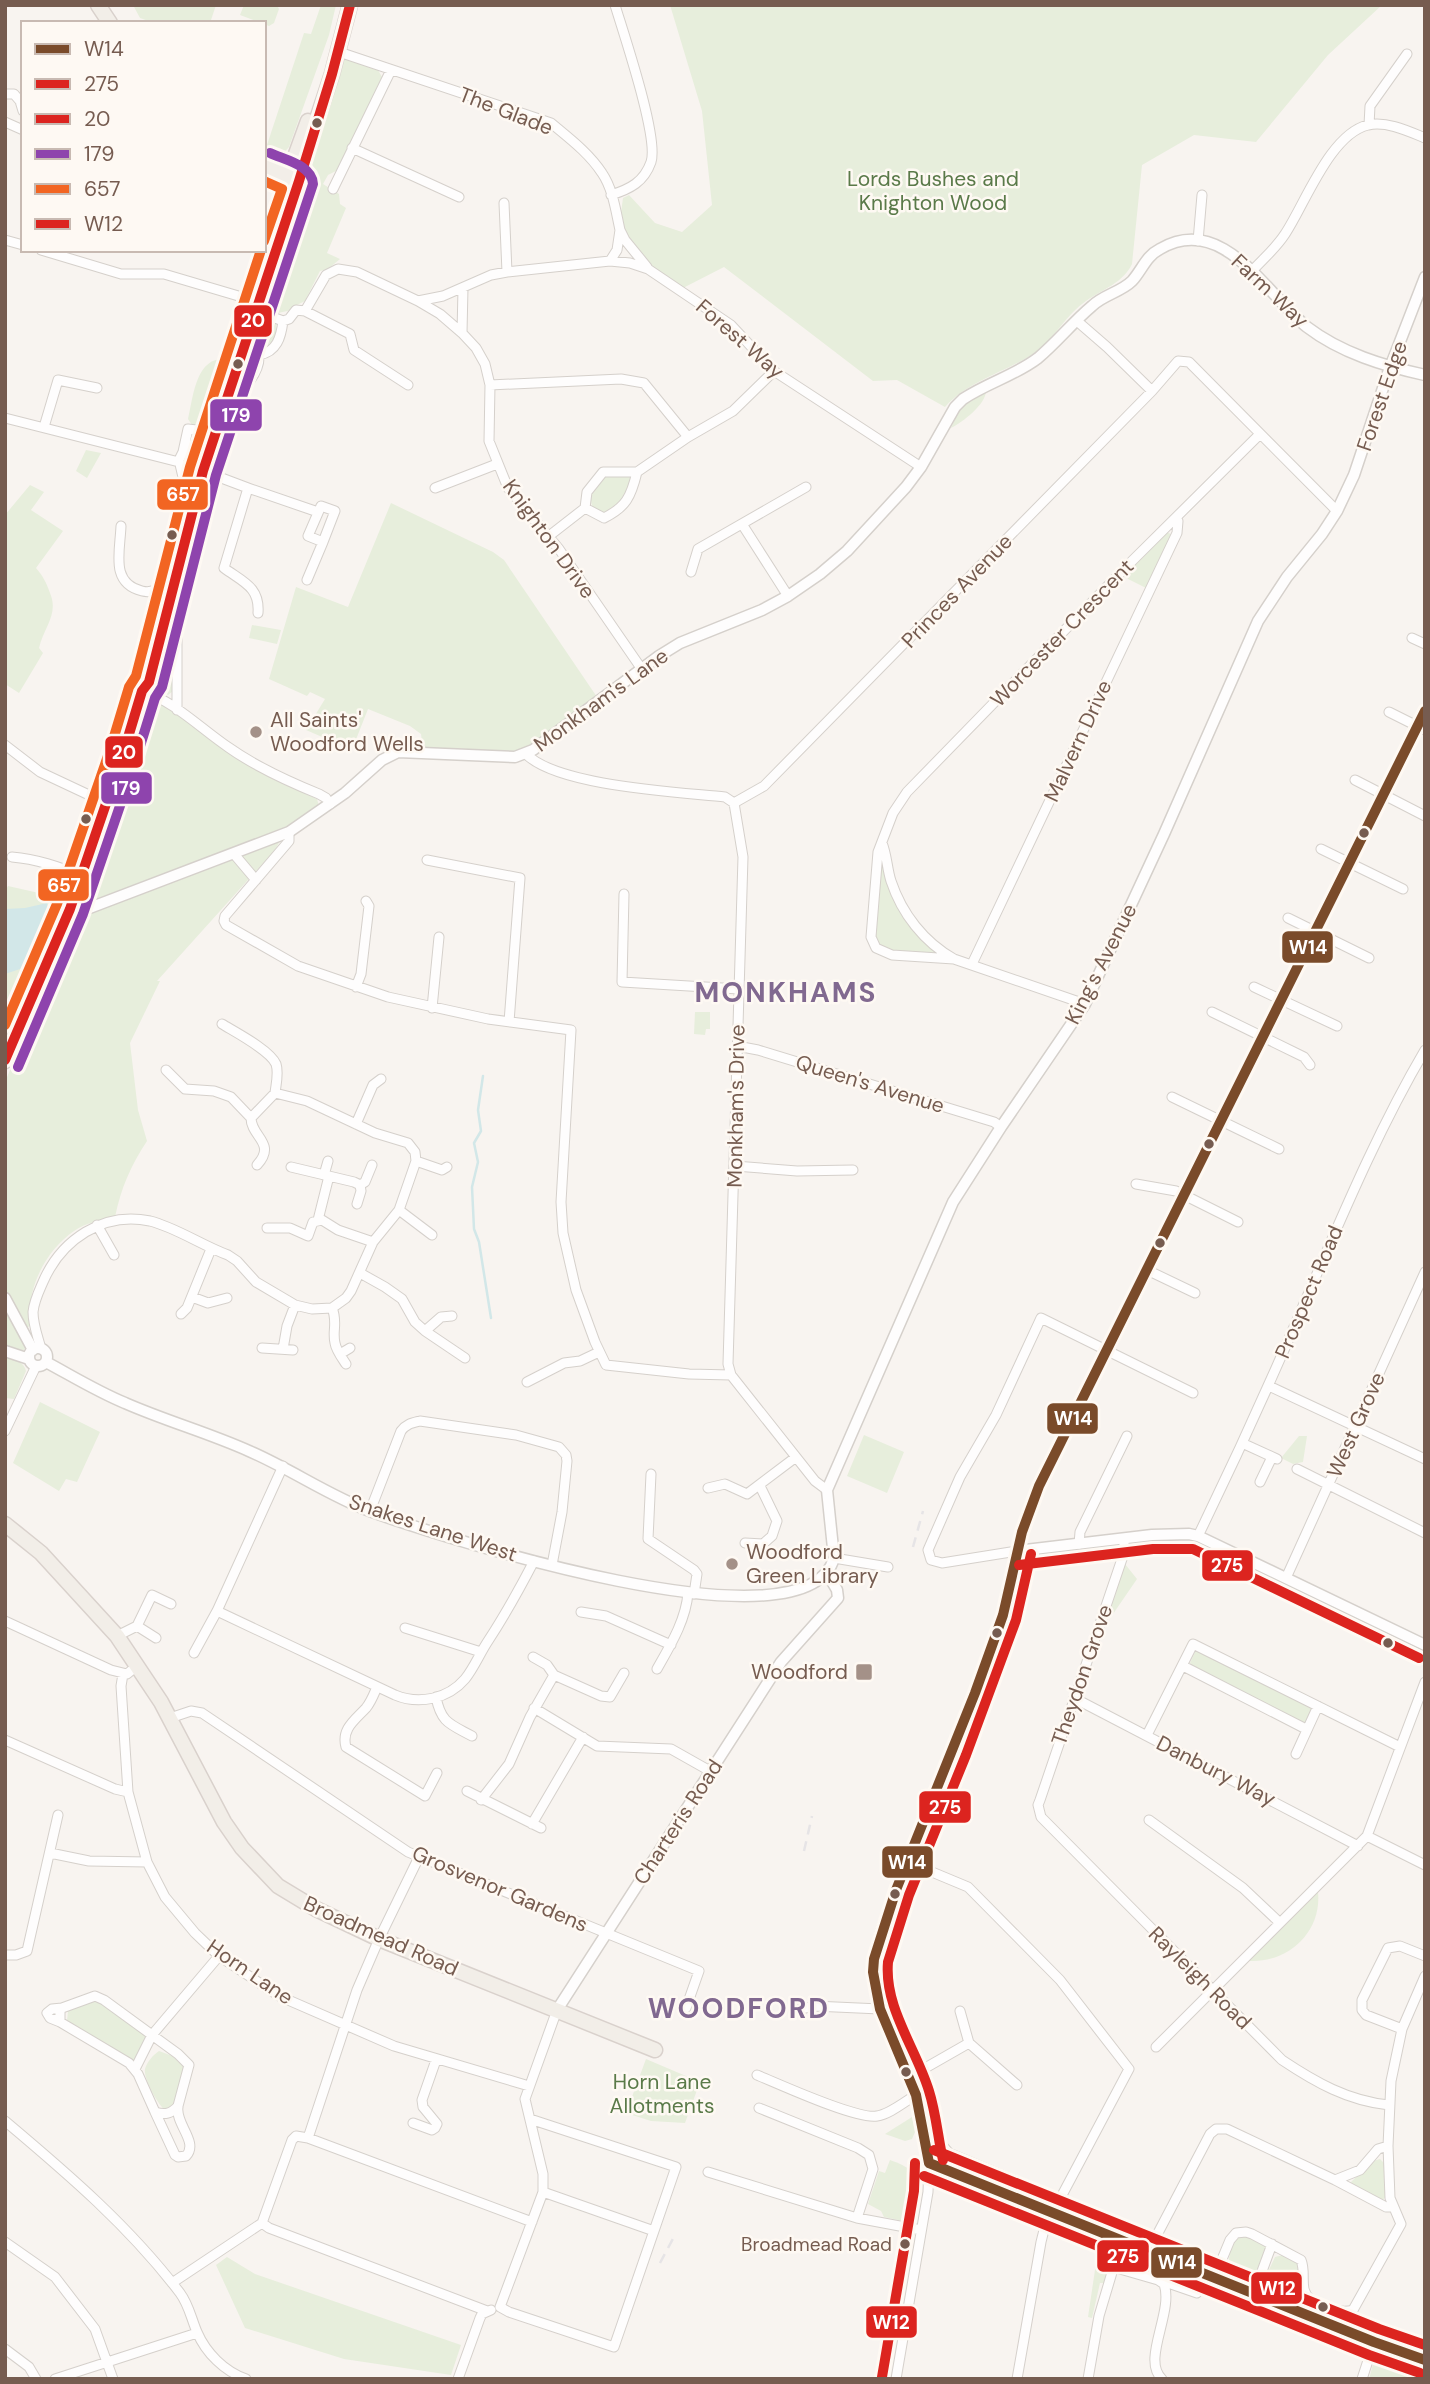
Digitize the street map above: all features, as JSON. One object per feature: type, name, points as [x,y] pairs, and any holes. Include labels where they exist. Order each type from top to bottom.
[{"type":"main road","points":[[98,5],[109,21]]},
{"type":"main road","points":[[5,1061],[71,909],[142,691],[149,682],[158,651],[187,495],[205,434],[252,304],[293,178],[342,5]]},
{"type":"main road","points":[[266,244],[339,52],[350,5]]},
{"type":"main road","points":[[266,167],[293,178]]},
{"type":"main road","points":[[142,691],[140,682],[154,622],[249,328],[263,252]]},
{"type":"main road","name":"Broadmead Road","points":[[5,1524],[41,1553],[117,1636],[170,1718],[224,1822],[261,1870],[297,1899],[379,1939],[655,2050]]},
{"type":"main road","name":"Broadmead Road","points":[[5,1536],[53,1569]]},
{"type":"main road","points":[[929,2163],[1055,2207],[1122,2239],[1374,2342],[1425,2360]]},
{"type":"street","points":[[611,195],[637,184],[646,175],[652,159],[652,136],[615,5]]},
{"type":"street","name":"The Glade","points":[[339,52],[551,123],[577,144],[603,173],[620,230],[648,269]]},
{"type":"street","points":[[1369,125],[1370,106],[1407,54]]},
{"type":"street","points":[[333,189],[391,70]]},
{"type":"street","points":[[5,94],[15,94],[21,104]]},
{"type":"street","points":[[5,122],[21,129]]},
{"type":"street","points":[[1252,271],[1283,237],[1333,151],[1353,132],[1369,125],[1397,127],[1425,138]]},
{"type":"street","points":[[352,149],[459,197]]},
{"type":"street","points":[[1199,241],[1202,195]]},
{"type":"street","points":[[504,203],[507,272]]},
{"type":"street","points":[[610,261],[617,250],[620,230]]},
{"type":"street","name":"Farm Way","points":[[1199,241],[1231,253],[1307,327],[1343,350],[1425,375]]},
{"type":"street","name":"Monkham's Lane","points":[[71,909],[79,912],[289,832],[330,804],[382,760],[398,752],[493,757],[526,754],[680,643],[762,610],[820,574],[847,551],[921,467],[955,407],[976,391],[1020,370],[1037,358],[1093,304],[1133,280],[1147,259],[1158,250],[1172,243],[1199,241]]},
{"type":"street","points":[[48,252],[121,274],[164,274],[252,304],[283,321],[289,319],[296,310],[305,311],[350,334],[354,350],[408,385]]},
{"type":"street","name":"Forest Way","points":[[418,301],[443,296],[491,275],[507,272],[610,261],[648,269],[731,325],[774,371],[921,467]]},
{"type":"street","name":"Knighton Drive","points":[[305,311],[326,275],[338,269],[357,272],[418,301],[440,314],[462,333],[480,356],[490,385],[489,441],[508,488],[549,536],[642,668]]},
{"type":"street","name":"Forest Edge","points":[[1354,475],[1425,277]]},
{"type":"street","points":[[462,333],[463,288]]},
{"type":"street","points":[[259,355],[273,349],[280,336],[283,321]]},
{"type":"street","points":[[1077,321],[1152,391]]},
{"type":"street","points":[[222,407],[245,385],[254,372],[259,355],[249,328]]},
{"type":"street","name":"Princes Avenue","points":[[734,803],[764,786],[1152,391],[1178,361],[1188,362],[1259,435]]},
{"type":"street","points":[[549,536],[585,508],[587,492],[603,472],[637,472],[688,437],[733,411],[774,371]]},
{"type":"street","points":[[490,385],[621,379],[644,383],[688,437]]},
{"type":"street","points":[[44,427],[58,380],[97,388]]},
{"type":"street","points":[[5,418],[175,461],[205,434]]},
{"type":"street","points":[[187,495],[181,456],[188,429],[205,434]]},
{"type":"street","points":[[1259,435],[1337,512]]},
{"type":"street","name":"Worcester Crescent","points":[[954,959],[892,955],[882,953],[872,943],[876,868],[893,813],[907,792],[1259,435]]},
{"type":"street","points":[[435,488],[497,464]]},
{"type":"street","points":[[202,471],[318,512]]},
{"type":"street","points":[[585,508],[604,518],[621,509],[634,487],[637,472]]},
{"type":"street","name":"King's Avenue","points":[[827,1490],[953,1202],[1001,1126],[1086,1004],[1258,621],[1287,577],[1337,512],[1354,475]]},
{"type":"street","points":[[691,572],[698,549],[806,487]]},
{"type":"street","points":[[248,488],[224,568],[253,589],[259,600],[258,613]]},
{"type":"street","points":[[307,580],[323,542],[335,511],[321,506],[308,536],[323,542]]},
{"type":"street","name":"Malvern Drive","points":[[972,964],[1177,533],[1176,518]]},
{"type":"street","points":[[742,524],[788,596]]},
{"type":"street","points":[[121,526],[119,573],[127,585],[144,592],[153,605],[154,622]]},
{"type":"street","points":[[144,592],[158,589],[171,574]]},
{"type":"street","points":[[171,574],[177,634],[177,710]]},
{"type":"street","points":[[158,651],[173,642],[177,634]]},
{"type":"street","points":[[1412,638],[1425,644]]},
{"type":"street","points":[[142,691],[154,695],[259,767],[319,794],[330,804]]},
{"type":"street","points":[[1055,2207],[949,2153],[941,2144],[913,2075],[880,2009],[873,1972],[874,1959],[888,1912],[957,1740],[1003,1615],[1023,1527],[1039,1486],[1383,795],[1421,728],[1425,710]]},
{"type":"street","points":[[1389,712],[1421,728]]},
{"type":"street","points":[[5,745],[40,772],[106,803]]},
{"type":"street","points":[[526,754],[559,773],[583,779],[725,797],[734,803]]},
{"type":"street","points":[[1355,780],[1425,816]]},
{"type":"street","name":"Monkham's Drive","points":[[731,1375],[728,1364],[743,857],[734,803]]},
{"type":"street","points":[[289,832],[289,841],[225,916],[226,925],[298,966],[356,987],[432,1008],[571,1030],[561,1202],[563,1234],[576,1290],[599,1352],[610,1367],[731,1375],[815,1481],[827,1490],[834,1558],[827,1573]]},
{"type":"street","name":"Worcester Crescent","points":[[882,843],[891,883],[914,925],[931,943],[954,959],[1086,1004]]},
{"type":"street","points":[[1321,849],[1403,889]]},
{"type":"street","points":[[234,854],[256,880]]},
{"type":"street","points":[[12,857],[42,861],[82,876]]},
{"type":"street","points":[[427,860],[520,878],[509,1022]]},
{"type":"street","points":[[624,894],[622,982],[738,989]]},
{"type":"street","points":[[356,987],[361,974],[369,906],[366,901]]},
{"type":"street","points":[[1288,918],[1369,958]]},
{"type":"street","points":[[432,1008],[439,937]]},
{"type":"street","points":[[1254,987],[1336,1026]]},
{"type":"street","points":[[5,1010],[25,1018]]},
{"type":"street","points":[[1212,1012],[1304,1058],[1310,1065]]},
{"type":"street","points":[[222,1024],[258,1047],[275,1062],[275,1093],[251,1118]]},
{"type":"street","points":[[227,1041],[233,1031]]},
{"type":"street","name":"Queen's Avenue","points":[[737,1045],[1001,1126]]},
{"type":"street","name":"Prospect Road","points":[[1199,1536],[1269,1386],[1361,1171],[1425,1050]]},
{"type":"street","points":[[166,1070],[185,1089],[214,1091],[231,1097],[251,1118],[253,1128],[262,1139],[264,1158],[257,1165]]},
{"type":"street","points":[[356,1124],[377,1082],[363,1080]]},
{"type":"street","points":[[5,1431],[37,1357],[33,1313],[36,1297],[53,1262],[66,1246],[97,1225],[116,1219],[150,1221],[237,1261],[256,1282],[295,1305],[312,1309],[332,1308],[346,1298],[373,1242],[399,1210],[416,1161],[415,1152],[408,1143],[375,1133],[307,1101],[275,1093]]},
{"type":"street","points":[[1172,1097],[1279,1149]]},
{"type":"street","points":[[318,1220],[328,1161]]},
{"type":"street","points":[[416,1161],[442,1170],[447,1167]]},
{"type":"street","points":[[292,1167],[360,1185],[365,1182],[372,1165]]},
{"type":"street","points":[[734,1166],[797,1171],[848,1170],[843,1182]]},
{"type":"street","points":[[1136,1184],[1177,1191],[1238,1222]]},
{"type":"street","points":[[357,1204],[360,1185]]},
{"type":"street","points":[[399,1210],[432,1235]]},
{"type":"street","points":[[267,1228],[290,1228],[308,1236],[313,1222],[322,1220],[338,1230],[373,1242]]},
{"type":"street","points":[[97,1225],[114,1255]]},
{"type":"street","points":[[181,1314],[187,1308],[211,1249]]},
{"type":"street","points":[[1147,1270],[1195,1293]]},
{"type":"street","name":"West Grove","points":[[1286,1578],[1425,1272]]},
{"type":"street","points":[[360,1273],[402,1299],[415,1322],[465,1358]]},
{"type":"street","points":[[192,1297],[208,1303],[228,1298]]},
{"type":"street","points":[[5,1298],[37,1357]]},
{"type":"street","points":[[262,1348],[288,1350],[287,1326],[295,1305]]},
{"type":"street","points":[[332,1308],[336,1320],[334,1339],[346,1364]]},
{"type":"street","points":[[1193,1393],[1043,1314],[996,1415],[960,1477],[929,1544],[929,1555],[935,1562],[942,1563],[1152,1535],[1189,1534],[1199,1536],[1425,1645]]},
{"type":"street","points":[[425,1331],[441,1317],[452,1316]]},
{"type":"street","points":[[23,1333],[35,1328]]},
{"type":"street","points":[[340,1354],[349,1348]]},
{"type":"street","name":"Snakes Lane West","points":[[5,1351],[37,1357],[107,1395],[283,1466],[325,1491],[370,1511],[466,1543],[653,1588],[691,1594],[754,1597],[779,1594],[820,1580],[827,1573]]},
{"type":"street","points":[[527,1382],[564,1363],[580,1361],[599,1352]]},
{"type":"street","points":[[1269,1386],[1425,1459]]},
{"type":"street","points":[[370,1511],[401,1431],[411,1423],[516,1435],[559,1447],[566,1455],[567,1461],[562,1512],[552,1565]]},
{"type":"street","points":[[1079,1544],[1080,1532],[1127,1436]]},
{"type":"street","points":[[1242,1443],[1274,1458],[1261,1482]]},
{"type":"street","points":[[708,1488],[725,1484],[747,1494],[796,1457]]},
{"type":"street","points":[[194,1653],[217,1611],[283,1466]]},
{"type":"street","points":[[1297,1469],[1425,1533]]},
{"type":"street","points":[[651,1474],[648,1539],[696,1574],[671,1644],[657,1669]]},
{"type":"street","points":[[745,1543],[763,1544],[772,1536],[777,1521],[760,1486]]},
{"type":"street","name":"Theydon Grove","points":[[1039,1810],[1040,1800],[1124,1553],[1124,1540]]},
{"type":"street","points":[[834,1558],[888,1567]]},
{"type":"street","points":[[217,1611],[407,1700],[436,1697],[448,1693],[466,1678],[534,1561]]},
{"type":"street","name":"Charteris Road","points":[[529,2086],[557,2010],[781,1662],[838,1598],[837,1590],[827,1573]]},
{"type":"street","points":[[117,1636],[137,1626],[152,1595],[171,1604]]},
{"type":"street","points":[[581,1612],[606,1616],[671,1644]]},
{"type":"street","points":[[5,1621],[123,1674],[138,1665]]},
{"type":"street","points":[[137,1626],[156,1638]]},
{"type":"street","points":[[405,1628],[481,1652]]},
{"type":"street","points":[[1147,1735],[1192,1646],[1195,1645],[1401,1747]]},
{"type":"street","points":[[533,1657],[547,1665],[554,1675],[601,1696],[610,1697],[624,1673]]},
{"type":"street","points":[[1183,1666],[1306,1729]]},
{"type":"street","name":"Horn Lane","points":[[123,1674],[121,1685],[128,1792],[147,1862],[177,1913],[219,1955],[279,1996],[394,2046],[529,2086]]},
{"type":"street","points":[[481,1800],[509,1764],[534,1708],[554,1675]]},
{"type":"street","points":[[1156,2048],[1367,1836],[1425,1682]]},
{"type":"street","points":[[377,1687],[368,1705],[345,1730],[343,1738],[346,1746],[425,1796],[437,1773]]},
{"type":"street","points":[[436,1697],[444,1720],[472,1736]]},
{"type":"street","name":"Danbury Way","points":[[1074,1698],[1358,1846]]},
{"type":"street","points":[[1296,1754],[1318,1706]]},
{"type":"street","points":[[534,1708],[597,1745],[671,1749],[710,1771]]},
{"type":"street","name":"Grosvenor Gardens","points":[[170,1718],[191,1711],[202,1713],[397,1845],[419,1857],[699,1971],[686,2008]]},
{"type":"street","points":[[467,1791],[537,1826],[583,1737]]},
{"type":"street","points":[[5,1740],[115,1789],[128,1792]]},
{"type":"street","name":"Rayleigh Road","points":[[1039,1810],[1046,1822],[1282,2060],[1314,2082],[1343,2095],[1389,2105]]},
{"type":"street","points":[[5,1955],[27,1951],[58,1815]]},
{"type":"street","points":[[1149,1819],[1243,1888],[1279,1922]]},
{"type":"street","points":[[1367,1836],[1425,1865]]},
{"type":"street","points":[[50,1853],[89,1861],[147,1862]]},
{"type":"street","points":[[308,2138],[344,2024],[379,1939],[419,1857]]},
{"type":"street","points":[[908,1861],[968,1887],[1060,1980],[1129,2069],[1055,2207],[1041,2242],[1017,2379]]},
{"type":"street","points":[[1402,2029],[1366,2015],[1362,2010],[1362,2000],[1388,1948],[1400,1946],[1425,1956]]},
{"type":"street","points":[[135,2069],[152,2035],[219,1955]]},
{"type":"street","points":[[1220,2264],[1230,2240],[1236,2233],[1246,2232],[1301,2260],[1304,2269],[1304,2291],[1310,2301],[1340,2312],[1353,2310],[1398,2231],[1401,2220],[1390,2198],[1388,2146],[1391,2081],[1402,2029],[1425,1976]]},
{"type":"street","points":[[90,1997],[100,1997],[152,2035],[190,2065],[178,2106],[178,2118],[191,2145],[191,2151],[186,2157],[175,2155],[135,2069],[60,2022],[62,2008],[90,1997]]},
{"type":"street","points":[[794,2011],[814,2006],[880,2009]]},
{"type":"street","points":[[960,2011],[969,2043],[1017,2085]]},
{"type":"street","points":[[913,2075],[969,2043]]},
{"type":"street","points":[[413,2123],[432,2130],[437,2123],[423,2107],[422,2100],[436,2060]]},
{"type":"street","points":[[757,2075],[830,2104],[870,2116],[881,2115],[916,2095]]},
{"type":"street","points":[[896,2379],[930,2178],[913,2075]]},
{"type":"street","points":[[458,2379],[480,2318],[487,2311],[500,2306],[543,2192],[543,2174],[525,2099],[529,2086]]},
{"type":"street","points":[[155,2112],[168,2114],[178,2106]]},
{"type":"street","points":[[759,2108],[858,2148],[869,2155],[873,2169],[858,2218]]},
{"type":"street","points":[[500,2306],[509,2312],[614,2347],[676,2167],[530,2119]]},
{"type":"street","points":[[5,2121],[84,2188],[153,2258],[188,2304],[197,2333],[207,2350],[220,2364],[246,2379]]},
{"type":"street","points":[[1158,2233],[1210,2134],[1216,2129],[1227,2129],[1386,2207],[1393,2207]]},
{"type":"street","points":[[173,2283],[262,2223],[292,2140],[300,2136],[532,2222]]},
{"type":"street","points":[[1335,2180],[1360,2170],[1378,2149],[1388,2146]]},
{"type":"street","points":[[708,2172],[858,2218],[921,2230]]},
{"type":"street","points":[[543,2192],[653,2231]]},
{"type":"street","points":[[262,2223],[269,2228],[487,2311]]},
{"type":"street","points":[[1088,2379],[1099,2316],[1122,2239]]},
{"type":"street","points":[[5,2242],[55,2277],[95,2329],[113,2379]]},
{"type":"street","points":[[1254,2293],[1272,2245]]},
{"type":"street","points":[[1113,2267],[1197,2292]]},
{"type":"street","points":[[1162,2379],[1157,2375],[1153,2362],[1166,2307],[1164,2284]]},
{"type":"street","points":[[55,2379],[197,2333]]},
{"type":"street","points":[[1362,2379],[1374,2342]]},
{"type":"street","points":[[5,2350],[29,2367],[36,2379]]},
{"type":"green space","points":[[133,5],[216,5],[211,21],[148,21],[140,18]]},
{"type":"green space","points":[[244,5],[277,5],[279,9],[274,23],[269,26],[266,21],[256,21],[240,15]]},
{"type":"green space","points":[[321,5],[336,5],[329,35],[289,147],[281,156],[266,154],[304,33],[311,34]]},
{"type":"green space","name":"Lords Bushes and Knighton Wood","points":[[670,5],[1382,5],[1328,55],[1256,142],[1194,135],[1142,165],[1132,264],[1128,271],[1118,281],[1079,306],[1037,351],[965,390],[945,407],[897,380],[873,381],[724,267],[683,288],[649,265],[622,230],[623,198],[629,195],[655,223],[682,232],[712,205],[702,111]]},
{"type":"green space","points":[[343,57],[378,70],[382,77],[338,170],[328,175],[323,184],[339,194],[340,204],[346,208],[327,253],[340,259],[328,269],[320,271],[305,301],[292,310],[278,313],[261,305]]},
{"type":"green space","points":[[259,317],[276,324],[275,337],[268,347],[259,338],[255,325]]},
{"type":"green space","points":[[220,359],[222,361],[198,426],[192,425],[188,419],[196,383],[205,367]]},
{"type":"green space","points":[[986,391],[978,407],[951,428],[960,408]]},
{"type":"green space","points":[[86,450],[101,453],[87,478],[76,471]]},
{"type":"green space","points":[[607,475],[630,475],[634,478],[618,504],[611,510],[599,512],[591,503],[591,495]]},
{"type":"green space","points":[[30,485],[44,492],[31,510],[63,531],[36,568],[47,586],[53,608],[39,648],[43,653],[19,693],[5,684],[5,515]]},
{"type":"green space","points":[[391,503],[493,552],[504,560],[597,697],[540,740],[509,752],[469,753],[415,748],[422,742],[421,734],[410,726],[368,709],[350,749],[306,730],[325,699],[310,692],[307,696],[269,679],[296,587],[348,607]]},
{"type":"green space","points":[[1166,532],[1171,534],[1171,537],[1146,588],[1124,577]]},
{"type":"green space","points":[[252,625],[281,630],[277,644],[249,638]]},
{"type":"green space","points":[[173,651],[173,691],[168,695],[156,685],[163,655]]},
{"type":"green space","points":[[159,703],[276,780],[317,799],[319,806],[287,828],[275,850],[157,981],[160,981],[130,1043],[138,1110],[147,1141],[127,1177],[115,1217],[78,1228],[63,1240],[46,1261],[34,1286],[30,1326],[25,1327],[5,1291],[5,1082],[72,923],[141,739],[146,718],[154,705]]},
{"type":"green space","points":[[880,852],[892,891],[943,955],[893,952],[877,944],[874,933]]},
{"type":"green space","points":[[8,886],[61,898],[16,1010],[5,1005],[5,891]]},
{"type":"green space","points":[[695,1012],[710,1012],[710,1029],[706,1029],[705,1035],[694,1034]]},
{"type":"green space","points":[[5,1305],[27,1346],[21,1353],[5,1347]]},
{"type":"green space","points":[[5,1358],[21,1363],[26,1371],[14,1399],[5,1398]]},
{"type":"green space","points":[[40,1402],[100,1432],[77,1482],[66,1479],[59,1491],[13,1463]]},
{"type":"green space","points":[[864,1435],[904,1452],[887,1493],[847,1476]]},
{"type":"green space","points":[[1299,1436],[1307,1436],[1303,1462],[1293,1464],[1281,1458]]},
{"type":"green space","points":[[1125,1564],[1137,1579],[1113,1614],[1108,1613]]},
{"type":"green space","points":[[1198,1651],[1315,1708],[1305,1726],[1192,1667],[1190,1663]]},
{"type":"green space","points":[[1318,1892],[1318,1907],[1314,1920],[1300,1942],[1277,1957],[1249,1961]]},
{"type":"green space","points":[[93,2001],[100,2002],[147,2037],[135,2060],[67,2021],[68,2011]]},
{"type":"green space","points":[[159,2051],[178,2058],[187,2073],[175,2107],[165,2110],[152,2091],[145,2073],[149,2061]]},
{"type":"green space","name":"Horn Lane Allotments","points":[[646,2059],[700,2082],[685,2123],[651,2121],[626,2113]]},
{"type":"green space","points":[[912,2117],[915,2132],[912,2139],[905,2141],[885,2134]]},
{"type":"green space","points":[[1380,2159],[1385,2164],[1386,2196],[1382,2201],[1351,2182],[1373,2161]]},
{"type":"green space","points":[[890,2160],[910,2170],[917,2181],[913,2219],[908,2222],[884,2217],[881,2211],[868,2204],[879,2171],[885,2173]]},
{"type":"green space","points":[[1242,2234],[1268,2248],[1258,2269],[1243,2276],[1219,2268],[1221,2265],[1230,2268],[1231,2250]]},
{"type":"green space","points":[[1099,2243],[1112,2252],[1104,2283],[1100,2283],[1092,2318],[1088,2317]]},
{"type":"green space","points":[[1283,2255],[1297,2262],[1301,2270],[1299,2286],[1302,2298],[1298,2299],[1273,2288],[1267,2274],[1275,2257]]},
{"type":"green space","points":[[227,2257],[255,2274],[461,2345],[451,2375],[344,2359],[245,2328],[216,2265]]},
{"type":"green space","points":[[1375,2357],[1425,2373],[1425,2379],[1369,2379]]},
{"type":"shaded area","points":[[47,903],[49,927],[35,964],[5,974],[5,909]]},
{"type":"waterway","points":[[483,1076],[478,1110],[481,1131],[474,1143],[478,1162],[472,1187],[474,1229],[479,1242],[491,1318]]},
{"type":"railway","points":[[913,1547],[923,1511]]},
{"type":"railway","points":[[804,1851],[812,1816]]},
{"type":"railway","points":[[660,2263],[675,2235]]},
{"type":"transit line","name":"20","points":[[5,1060],[70,909],[142,691],[149,682],[203,471],[299,181],[350,5]]},
{"type":"transit line","name":"179","points":[[18,1067],[83,914],[155,698],[162,687],[216,475],[313,184],[308,172],[303,168],[270,153]]},
{"type":"transit line","name":"657","points":[[266,182],[282,189],[266,235]]},
{"type":"transit line","name":"657","points":[[5,1025],[57,904],[129,687],[136,676],[190,467],[260,252]]},
{"type":"transit line","name":"W14","points":[[929,2163],[916,2095],[880,2009],[873,1972],[874,1959],[896,1890],[975,1693],[1003,1615],[1022,1532],[1039,1486],[1425,711]]},
{"type":"transit line","name":"275","points":[[1019,1565],[1153,1549],[1193,1549],[1419,1658]]},
{"type":"transit line","name":"275","points":[[943,2160],[929,2091],[891,1996],[888,1962],[909,1895],[966,1755],[1016,1620],[1031,1554]]},
{"type":"transit line","name":"W12","points":[[934,2150],[1379,2329],[1425,2345]]},
{"type":"transit line","name":"W12","points":[[882,2377],[914,2191],[915,2163]]},
{"type":"transit line","name":"W14","points":[[929,2163],[1425,2360]]},
{"type":"transit line","name":"275","points":[[924,2176],[1420,2373]]},
{"type":"place","name":"All Saints' Woodford Wells","points":[[256,732]]},
{"type":"place","name":"Woodford Green Library","points":[[732,1564]]},
{"type":"place","name":"Woodford","points":[[864,1672]]},
{"type":"place","name":"Broadmead Road","points":[[905,2244]]},
{"type":"district","name":"MONKHAMS","points":[[786,992]]},
{"type":"district","name":"WOODFORD","points":[[739,2008]]}]
